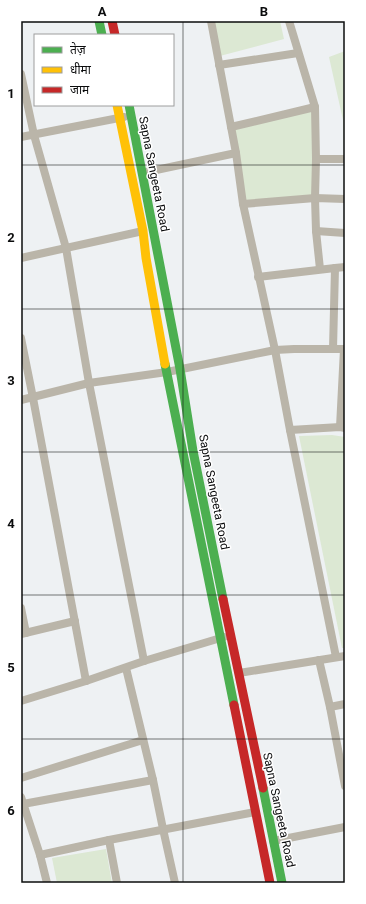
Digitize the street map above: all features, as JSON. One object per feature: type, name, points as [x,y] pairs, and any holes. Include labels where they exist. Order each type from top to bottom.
[{"type":"main road","points":[[99,21],[102,34]]},
{"type":"main road","points":[[112,21],[115,34]]},
{"type":"main road","name":"Sapna Sangeeta Road","points":[[117,106],[143,231],[146,258],[167,372],[270,883]]},
{"type":"main road","name":"Sapna Sangeeta Road","points":[[128,106],[180,369],[193,451],[282,883]]},
{"type":"street","points":[[211,21],[258,277],[336,657]]},
{"type":"street","points":[[289,21],[314,107],[316,231],[320,269]]},
{"type":"street","points":[[219,65],[298,53]]},
{"type":"street","points":[[21,74],[34,135],[66,248],[89,383],[144,661]]},
{"type":"street","points":[[231,127],[314,107]]},
{"type":"street","points":[[21,137],[131,116]]},
{"type":"street","points":[[142,173],[236,153]]},
{"type":"street","points":[[316,159],[345,159]]},
{"type":"street","points":[[244,204],[315,198],[345,199]]},
{"type":"street","points":[[21,258],[143,231]]},
{"type":"street","points":[[316,231],[345,233]]},
{"type":"street","points":[[258,277],[345,267]]},
{"type":"street","points":[[333,349],[335,268]]},
{"type":"street","points":[[21,338],[86,681]]},
{"type":"street","points":[[21,400],[89,383],[167,372],[274,350],[344,349],[343,427],[290,430]]},
{"type":"street","points":[[21,608],[23,634],[75,621]]},
{"type":"street","points":[[21,701],[144,661],[231,635]]},
{"type":"street","points":[[239,673],[345,656]]},
{"type":"street","points":[[319,660],[343,765],[345,786]]},
{"type":"street","points":[[126,668],[144,740],[175,883]]},
{"type":"street","points":[[330,707],[345,704]]},
{"type":"street","points":[[21,778],[144,740]]},
{"type":"street","points":[[47,883],[40,855],[22,800],[153,780]]},
{"type":"street","points":[[40,855],[255,812]]},
{"type":"street","points":[[274,841],[345,827]]},
{"type":"street","points":[[109,840],[117,883]]},
{"type":"green space","points":[[210,21],[280,21],[284,39],[216,57]]},
{"type":"green space","points":[[345,51],[344,159],[343,120],[329,57]]},
{"type":"green space","points":[[315,107],[315,198],[243,204],[231,127]]},
{"type":"green space","points":[[332,435],[345,437],[345,648],[342,648],[299,436]]},
{"type":"green space","points":[[106,849],[112,883],[57,883],[52,858]]},
{"type":"traffic: fast","points":[[99,21],[102,34]]},
{"type":"traffic: fast","points":[[129,106],[180,369],[193,451],[223,599]]},
{"type":"traffic: fast","points":[[165,364],[234,705]]},
{"type":"traffic: fast","points":[[263,788],[282,883]]},
{"type":"traffic: slow","points":[[117,106],[143,231],[146,258],[165,364]]},
{"type":"traffic: jam","points":[[112,21],[115,34]]},
{"type":"traffic: jam","points":[[223,599],[263,788]]},
{"type":"traffic: jam","points":[[234,705],[270,883]]}]
